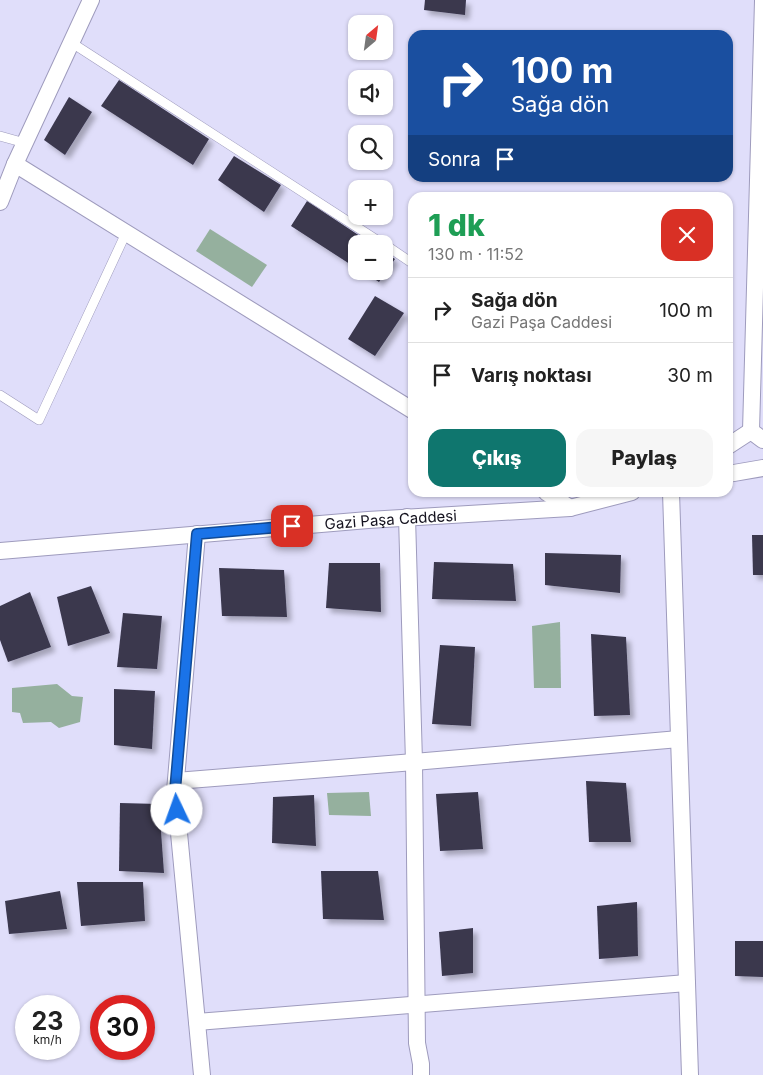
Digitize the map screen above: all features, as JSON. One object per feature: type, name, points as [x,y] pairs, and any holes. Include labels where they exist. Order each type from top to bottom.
[{"type":"street","points":[[0,202],[15,164],[91,0]]},
{"type":"street","points":[[733,444],[757,435],[763,1]]},
{"type":"street","points":[[15,164],[408,408]]},
{"type":"street","points":[[733,473],[763,468]]},
{"type":"street","points":[[554,497],[570,508]]},
{"type":"street","name":"Gazi Paşa Caddesi","points":[[0,551],[407,518],[570,508],[613,497]]},
{"type":"street","points":[[670,497],[690,1075]]},
{"type":"street","points":[[407,518],[414,762],[417,1043],[421,1075]]},
{"type":"street","points":[[197,534],[175,791],[202,1075]]},
{"type":"street","points":[[176,781],[679,738]]},
{"type":"street","points":[[197,1022],[687,983]]},
{"type":"lane","points":[[72,43],[369,235]]},
{"type":"lane","points":[[0,136],[25,143]]},
{"type":"lane","points":[[0,396],[40,420],[126,233]]},
{"type":"lane","points":[[393,251],[408,260]]},
{"type":"shaded area","points":[[210,229],[267,265],[252,287],[196,251]]},
{"type":"shaded area","points":[[560,622],[561,688],[534,688],[532,626]]},
{"type":"shaded area","points":[[57,684],[72,696],[83,697],[80,722],[59,728],[51,722],[23,723],[20,713],[12,712],[12,688]]},
{"type":"shaded area","points":[[369,792],[371,816],[329,815],[327,793]]},
{"type":"building","points":[[425,0],[466,0],[465,15],[424,10]]},
{"type":"building","points":[[119,80],[209,139],[193,165],[101,106]]},
{"type":"building","points":[[69,97],[92,112],[65,155],[44,140]]},
{"type":"building","points":[[234,156],[281,185],[264,212],[218,180]]},
{"type":"building","points":[[307,201],[358,235],[348,235],[348,263],[291,226]]},
{"type":"building","points":[[375,296],[404,313],[375,356],[348,339]]},
{"type":"building","points":[[752,535],[763,535],[763,575],[753,575]]},
{"type":"building","points":[[545,553],[621,555],[620,593],[545,585]]},
{"type":"building","points":[[434,562],[513,564],[516,601],[432,599]]},
{"type":"building","points":[[329,563],[380,563],[381,612],[326,608]]},
{"type":"building","points":[[219,568],[284,570],[287,617],[222,616]]},
{"type":"building","points":[[91,586],[110,633],[68,646],[57,597]]},
{"type":"building","points":[[30,592],[51,647],[8,662],[0,640],[0,606]]},
{"type":"building","points":[[123,613],[162,616],[157,669],[117,667]]},
{"type":"building","points":[[591,634],[626,637],[630,715],[594,716]]},
{"type":"building","points":[[440,645],[475,647],[471,726],[432,724]]},
{"type":"building","points":[[114,689],[155,691],[152,749],[114,745]]},
{"type":"building","points":[[586,781],[626,783],[631,842],[589,842]]},
{"type":"building","points":[[478,792],[483,849],[440,851],[436,794]]},
{"type":"building","points":[[314,795],[316,846],[272,843],[273,797]]},
{"type":"building","points":[[120,803],[159,804],[164,873],[119,871]]},
{"type":"building","points":[[321,871],[378,871],[384,920],[323,919]]},
{"type":"building","points":[[77,882],[143,882],[145,921],[81,926]]},
{"type":"building","points":[[60,891],[67,929],[9,934],[5,901]]},
{"type":"building","points":[[637,902],[638,956],[599,959],[597,906]]},
{"type":"building","points":[[473,928],[473,973],[442,976],[439,932]]},
{"type":"building","points":[[735,941],[763,941],[763,977],[735,976]]},
{"type":"route","points":[[177,810],[175,791],[197,534],[292,526]]}]
